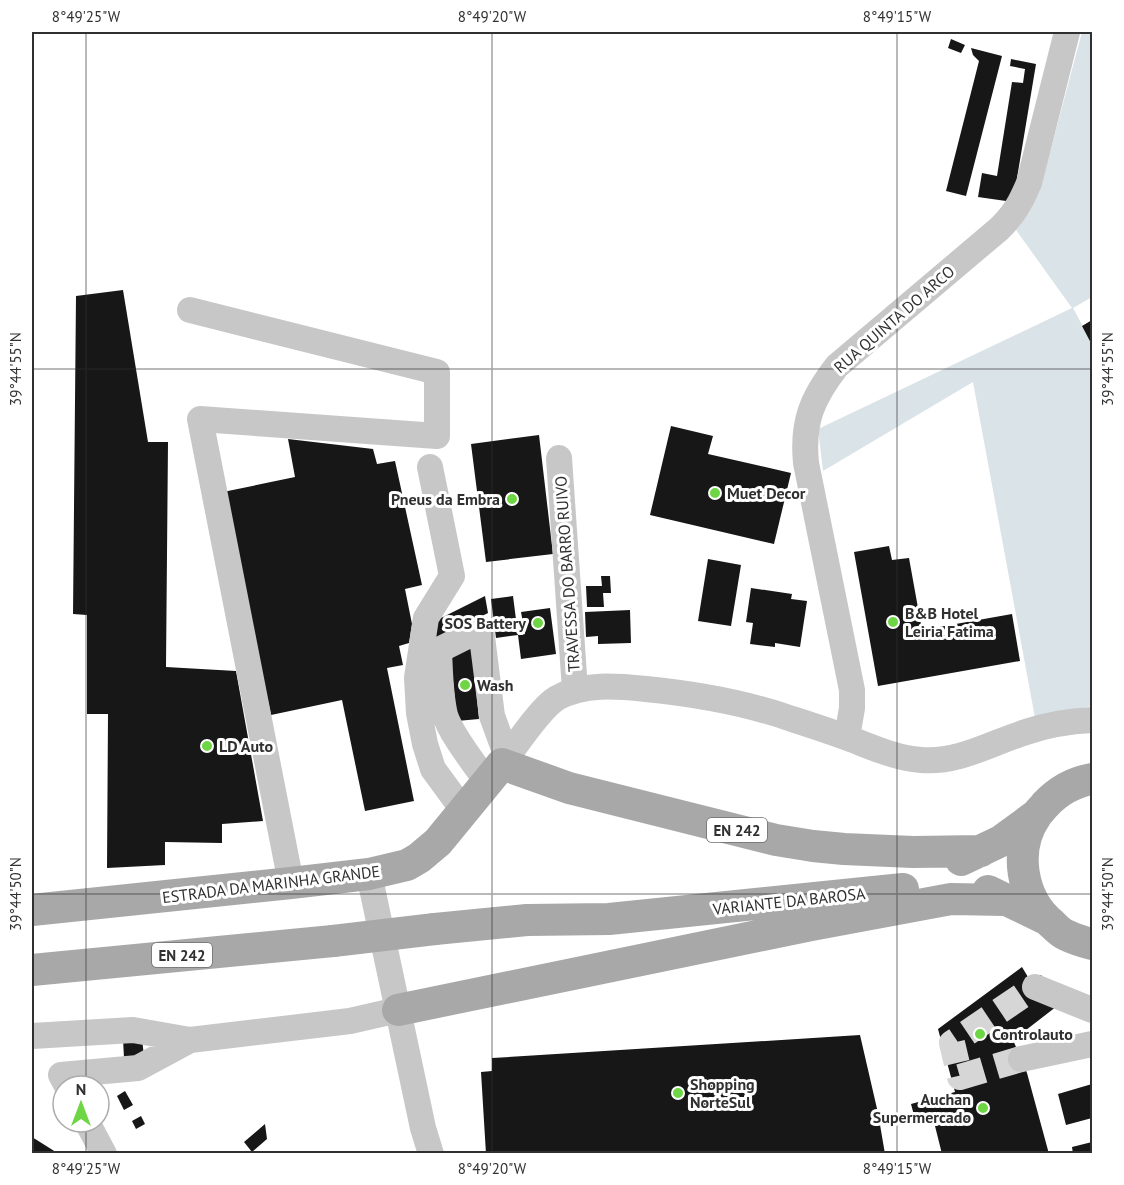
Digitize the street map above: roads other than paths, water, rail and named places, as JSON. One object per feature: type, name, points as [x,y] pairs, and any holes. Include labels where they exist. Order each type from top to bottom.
[{"type":"main road","name":"ESTRADA DA MARINHA GRANDE","points":[[32,910],[369,874],[407,864],[419,858],[438,842],[498,768]]},
{"type":"main road","name":"EN 242","points":[[498,768],[776,840],[844,849],[913,852],[981,851]]},
{"type":"main road","name":"EN 242","points":[[1092,779],[1081,781],[1055,795],[1035,816],[1026,836],[1022,858],[1024,879],[1031,900],[1044,918],[1065,935],[1092,944]]},
{"type":"main road","name":"VARIANTE DA BAROSA","points":[[527,920],[605,903],[964,859],[1001,842],[1035,816]]},
{"type":"main road","name":"VARIANTE DA BAROSA","points":[[32,970],[527,920],[609,919],[949,884],[981,888],[1044,918]]},
{"type":"main road","points":[[398,1010],[951,898],[1005,900]]},
{"type":"street","name":"RUA QUINTA DO ARCO","points":[[847,737],[852,708],[852,690],[806,463],[804,442],[807,421],[823,384],[837,366],[999,229],[1020,205],[1029,183],[1067,32]]},
{"type":"street","points":[[190,310],[437,372],[437,436],[200,419],[291,883]]},
{"type":"street","name":"TRAVESSA DO BARRO RUIVO","points":[[559,458],[575,690]]},
{"type":"street","points":[[430,467],[452,576],[426,618],[417,678],[420,713],[425,744],[433,769],[463,810]]},
{"type":"street","points":[[481,629],[492,716],[498,768],[451,729],[441,693],[439,650],[481,629]]},
{"type":"street","points":[[498,768],[544,710],[555,700],[575,690],[598,686],[621,686],[711,697],[750,705],[847,737],[894,756],[923,760],[948,759],[973,753],[1025,732],[1076,721],[1092,720]]},
{"type":"street","points":[[369,874],[423,1128],[431,1154]]},
{"type":"street","points":[[1035,987],[1092,1010]]},
{"type":"street","points":[[32,1036],[133,1030],[190,1040],[350,1022],[398,1010]]},
{"type":"street","points":[[72,1074],[138,1068],[190,1040]]},
{"type":"street","points":[[1021,1059],[1092,1044]]},
{"type":"street","points":[[93,1134],[104,1154]]},
{"type":"tunnel","points":[[1021,1059],[960,1077],[952,1043],[1035,987]]},
{"type":"place","name":"Muet Decor","points":[[715,493]]},
{"type":"place","name":"Pneus da Embra","points":[[512,499]]},
{"type":"place","name":"B&B Hotel Leiria Fatima","points":[[893,622]]},
{"type":"place","name":"SOS Battery","points":[[538,623]]},
{"type":"place","name":"Wash","points":[[465,685]]},
{"type":"place","name":"LD Auto","points":[[207,746]]},
{"type":"place","name":"Controlauto","points":[[980,1034]]},
{"type":"place","name":"Shopping NorteSul","points":[[678,1093]]},
{"type":"place","name":"Auchan Supermercado","points":[[983,1108]]}]
